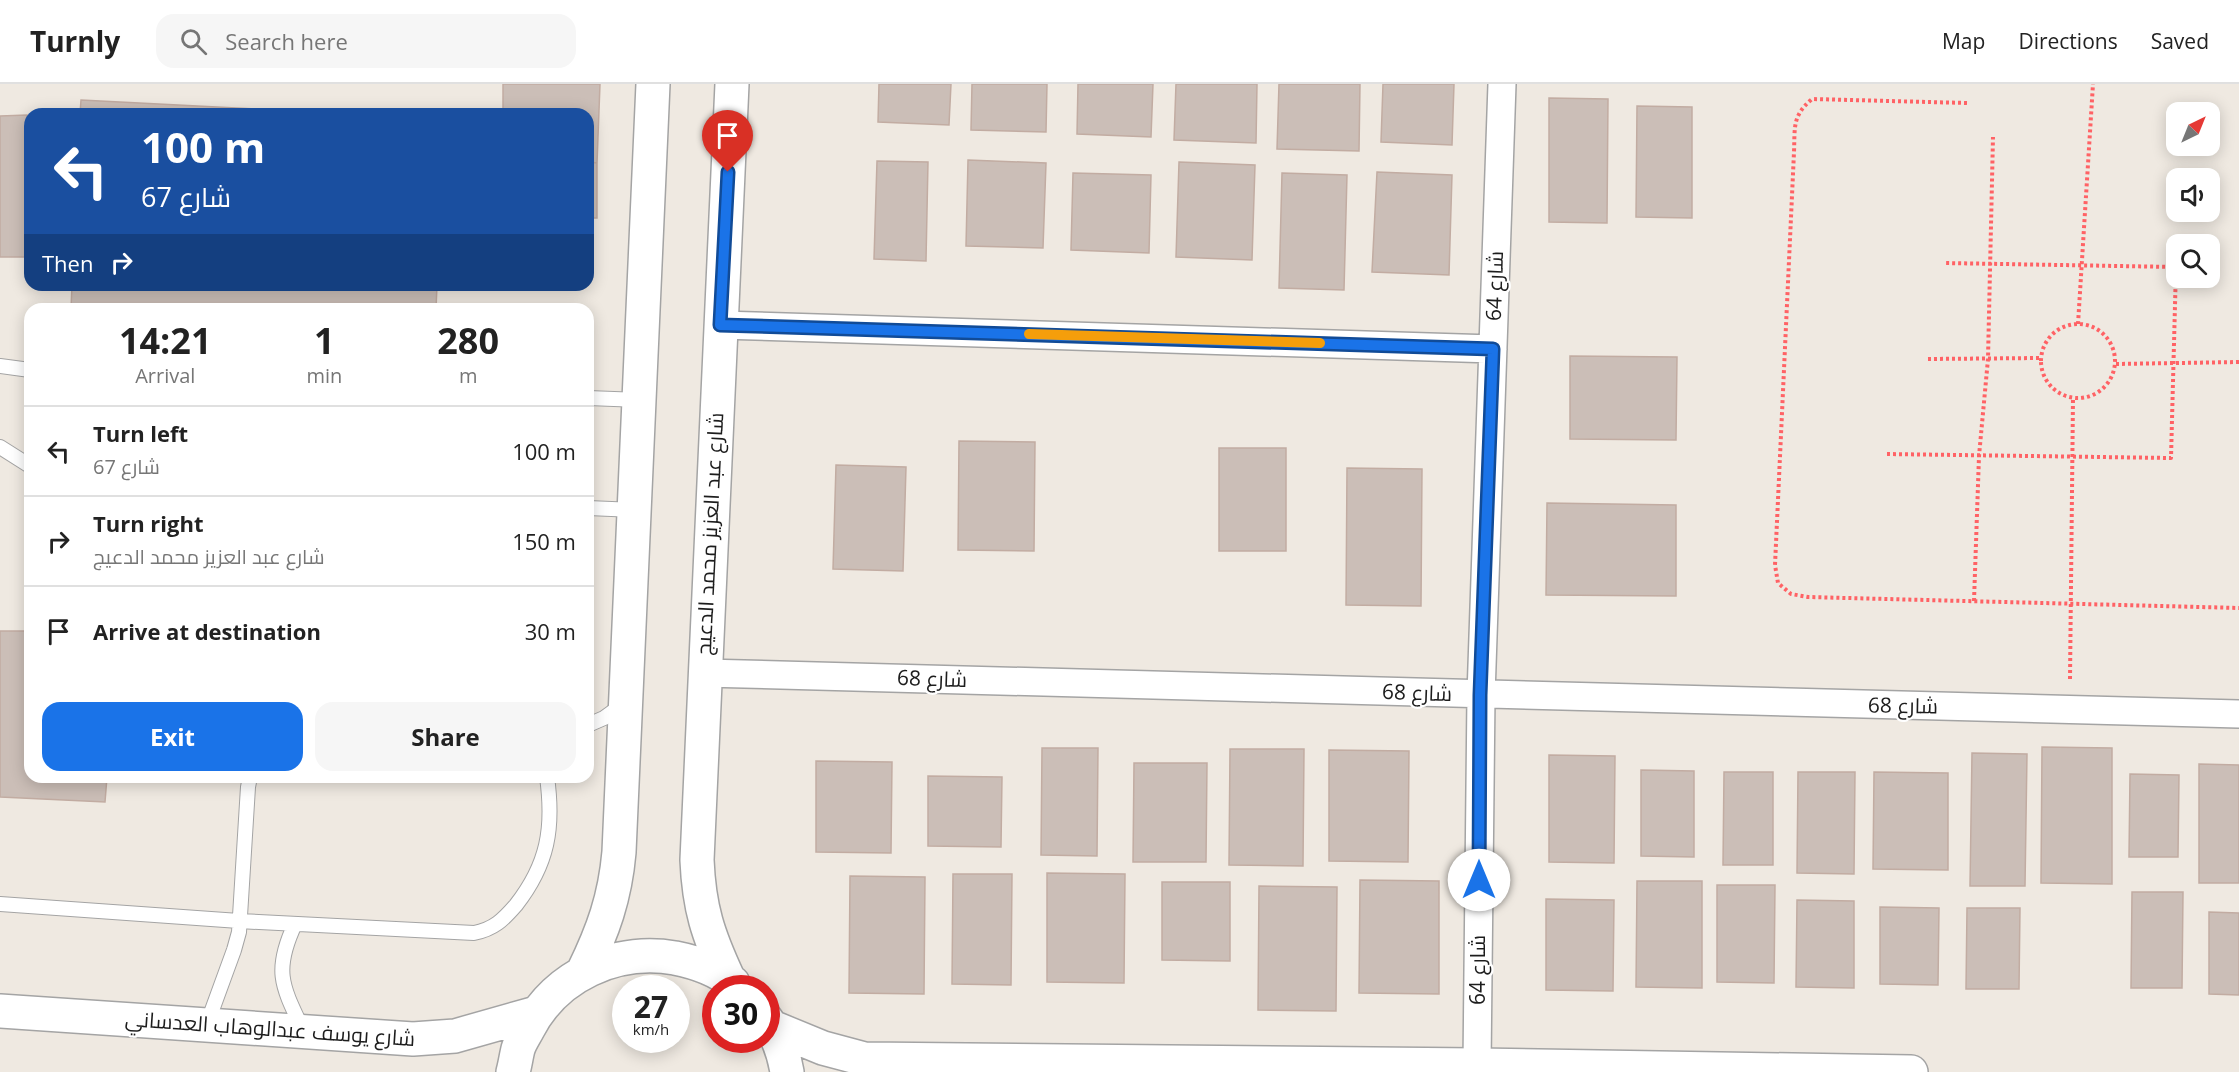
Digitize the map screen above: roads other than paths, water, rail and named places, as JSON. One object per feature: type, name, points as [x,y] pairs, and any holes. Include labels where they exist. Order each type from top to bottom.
[{"type":"street","points":[[583,972],[602,932],[616,883],[653,84]]},
{"type":"street","name":"شارع عبد العزيز محمد الدعيج","points":[[730,975],[708,936],[698,888],[697,860],[732,84]]},
{"type":"street","name":"شارع 64","points":[[1477,1065],[1480,695],[1503,84]]},
{"type":"street","points":[[720,325],[1493,349]]},
{"type":"street","name":"شارع 68","points":[[704,673],[2239,714]]},
{"type":"street","points":[[513,1072],[518,1048],[536,1013],[557,990],[583,972],[618,958],[656,955],[693,962],[718,975]]},
{"type":"street","name":"شارع يوسف عبدالوهاب العدساني","points":[[0,1011],[413,1039],[434,1039],[476,1031],[536,1013]]},
{"type":"street","points":[[780,1028],[823,1048],[864,1059],[1911,1072]]},
{"type":"street","points":[[780,1048],[787,1072]]},
{"type":"lane","points":[[0,366],[24,369]]},
{"type":"lane","points":[[594,398],[640,400]]},
{"type":"lane","points":[[0,447],[24,462]]},
{"type":"lane","points":[[594,508],[635,510]]},
{"type":"lane","points":[[594,722],[626,702]]},
{"type":"lane","points":[[206,1026],[234,950],[239,921],[249,783]]},
{"type":"lane","points":[[0,904],[294,924],[474,933],[490,930],[504,919],[529,888],[544,855],[550,826],[548,783]]},
{"type":"lane","points":[[294,924],[281,966],[286,994],[304,1032]]}]
